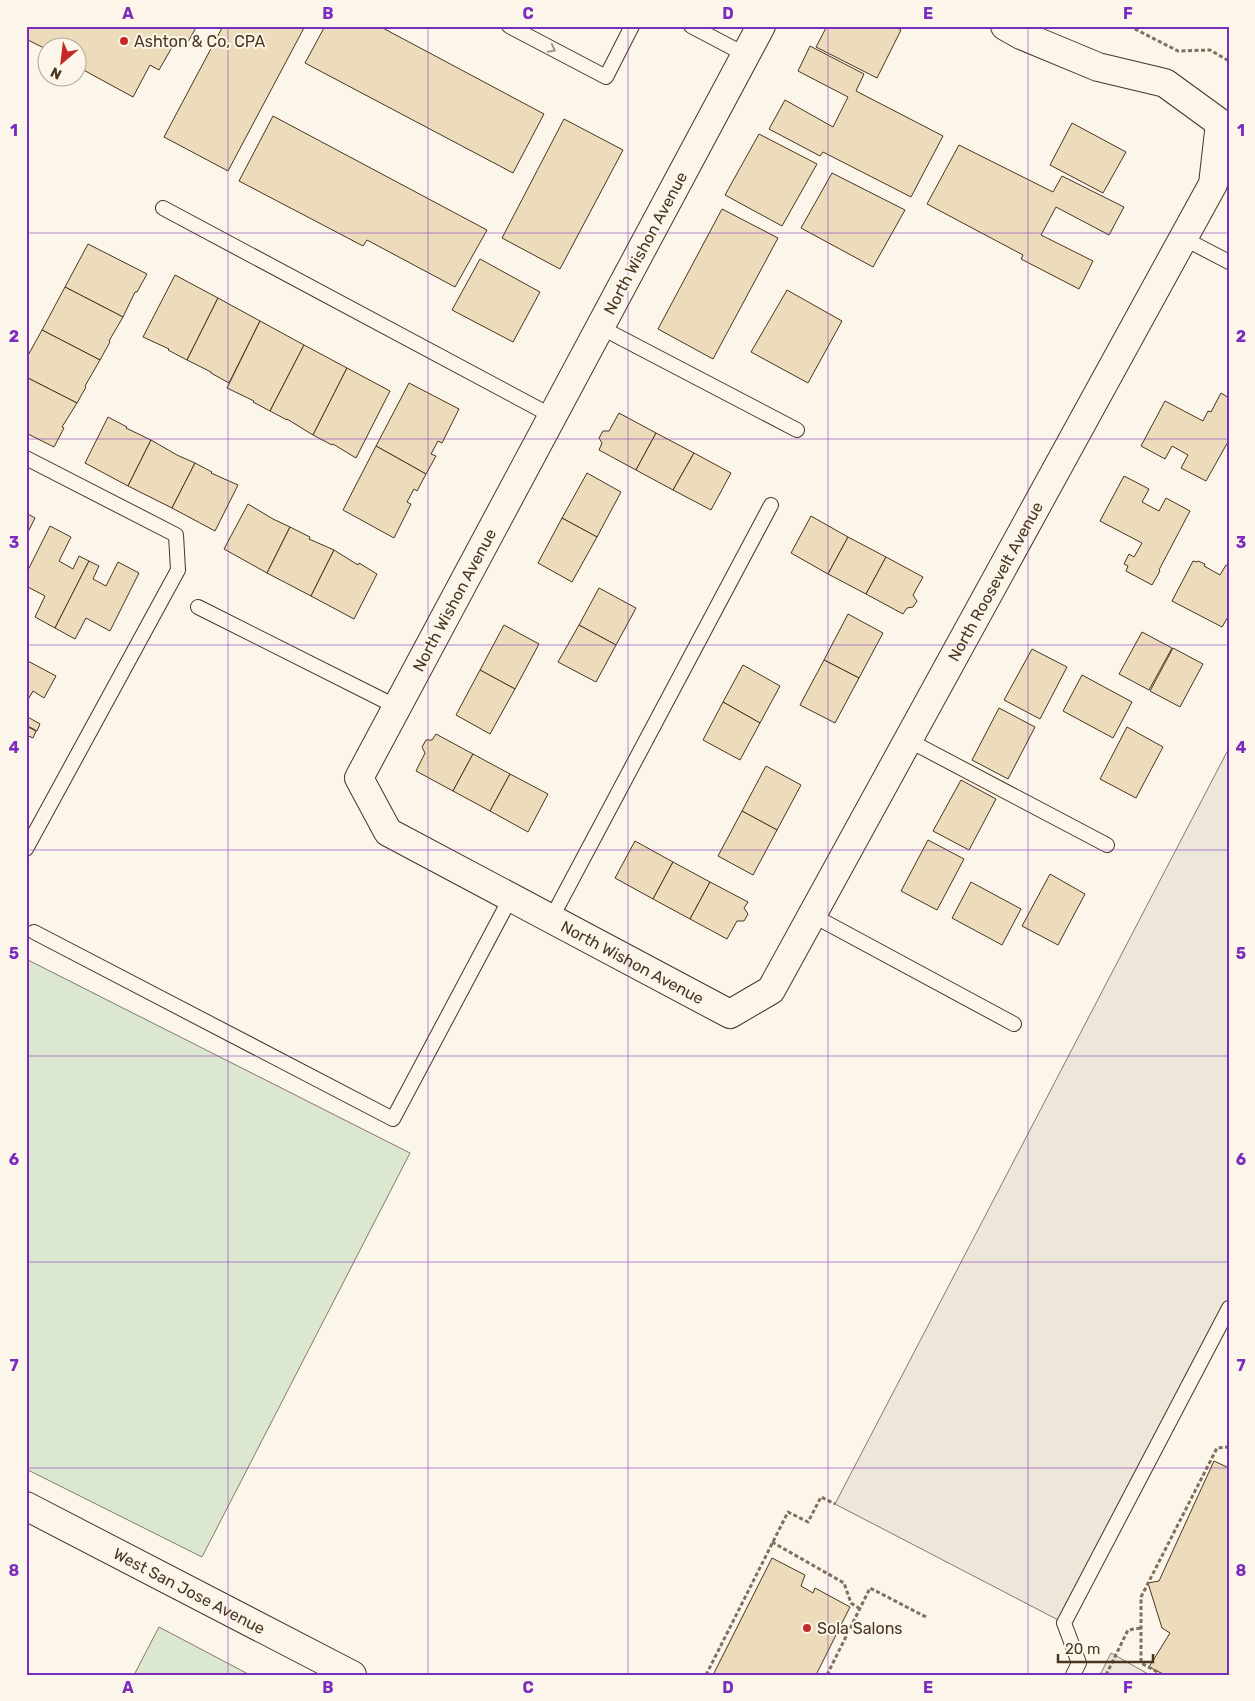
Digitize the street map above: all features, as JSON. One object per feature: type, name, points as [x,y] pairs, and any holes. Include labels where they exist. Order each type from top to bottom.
[{"type":"street","name":"North Wishon Avenue","points":[[730,1014],[388,832],[359,778],[761,26]]},
{"type":"street","name":"North Roosevelt Avenue","points":[[730,1014],[771,990],[1213,184],[1220,123],[1165,83],[1098,67],[1017,29]]},
{"type":"street","name":"West San Jose Avenue","points":[[26,1506],[352,1675]]},
{"type":"lane","points":[[509,26],[606,77],[632,26]]},
{"type":"lane","points":[[691,26],[746,54]]},
{"type":"lane","points":[[163,208],[552,416]]},
{"type":"lane","points":[[1183,238],[1229,262]]},
{"type":"lane","points":[[600,327],[797,430]]},
{"type":"lane","points":[[26,458],[176,535],[178,570],[26,849]]},
{"type":"lane","points":[[552,919],[771,505]]},
{"type":"lane","points":[[198,606],[397,707]]},
{"type":"lane","points":[[908,740],[1107,845]]},
{"type":"lane","points":[[34,932],[393,1119],[511,897]]},
{"type":"lane","points":[[812,915],[1014,1024]]},
{"type":"lane","points":[[1073,1675],[1079,1663],[1064,1623],[1229,1308]]},
{"type":"path","points":[[1129,26],[1178,51],[1210,50],[1229,61]]},
{"type":"path","points":[[1163,1675],[1141,1663],[1142,1597],[1217,1448],[1229,1447]]},
{"type":"path","points":[[706,1675],[788,1512],[808,1522],[821,1497],[835,1504]]},
{"type":"path","points":[[772,1542],[844,1583],[851,1602],[860,1609]]},
{"type":"path","points":[[827,1675],[870,1588],[926,1617]]},
{"type":"path","points":[[1106,1675],[1128,1630],[1142,1628]]},
{"type":"green space","points":[[26,959],[410,1153],[202,1557],[26,1469]]},
{"type":"green space","points":[[159,1627],[250,1675],[134,1675]]},
{"type":"shaded area","points":[[1229,748],[1229,1308],[1064,1623],[835,1504]]},
{"type":"shaded area","points":[[1111,1653],[1150,1675],[1100,1675]]},
{"type":"building","points":[[26,26],[197,26],[185,47],[175,42],[159,70],[150,65],[133,97],[88,72],[88,38],[38,38],[38,45],[26,39]]},
{"type":"building","points":[[223,26],[305,26],[228,171],[164,137]]},
{"type":"building","points":[[325,26],[379,26],[544,114],[513,173],[305,63]]},
{"type":"building","points":[[827,26],[894,26],[901,30],[877,78],[816,47]]},
{"type":"building","points":[[810,46],[864,74],[856,91],[943,136],[911,197],[823,152],[820,156],[769,129],[785,100],[833,127],[848,97],[798,71]]},
{"type":"building","points":[[273,116],[487,230],[455,287],[367,240],[363,246],[239,181]]},
{"type":"building","points":[[564,119],[623,150],[560,269],[502,238]]},
{"type":"building","points":[[1072,123],[1126,152],[1103,193],[1050,165]]},
{"type":"building","points":[[759,134],[817,164],[782,226],[725,195]]},
{"type":"building","points":[[959,145],[1053,192],[1062,176],[1124,207],[1109,235],[1056,207],[1041,235],[1093,261],[1079,289],[1021,259],[1023,255],[927,204]]},
{"type":"building","points":[[832,173],[905,210],[873,267],[801,228]]},
{"type":"building","points":[[722,209],[778,238],[713,359],[658,329]]},
{"type":"building","points":[[88,244],[147,274],[137,292],[135,292],[123,317],[65,287]]},
{"type":"building","points":[[480,259],[540,292],[513,342],[452,310]]},
{"type":"building","points":[[175,275],[218,298],[187,360],[143,337]]},
{"type":"building","points":[[65,287],[123,317],[100,360],[42,330]]},
{"type":"building","points":[[787,290],[842,321],[808,383],[751,352]]},
{"type":"building","points":[[218,298],[260,321],[229,383],[187,360]]},
{"type":"building","points":[[260,321],[304,345],[270,411],[227,388]]},
{"type":"building","points":[[42,330],[100,360],[77,403],[26,377],[26,359]]},
{"type":"building","points":[[304,345],[347,368],[313,435],[270,411]]},
{"type":"building","points":[[347,368],[390,391],[356,458],[313,435]]},
{"type":"building","points":[[26,377],[77,403],[62,427],[64,428],[54,447],[26,433]]},
{"type":"building","points":[[409,383],[459,409],[442,443],[438,441],[431,454],[436,456],[426,474],[376,446]]},
{"type":"building","points":[[1221,393],[1229,398],[1229,440],[1206,481],[1181,468],[1188,455],[1172,446],[1165,459],[1141,446],[1165,401],[1203,421],[1208,411],[1211,412]]},
{"type":"building","points":[[619,413],[656,433],[636,470],[599,450],[602,443],[599,438],[603,431],[609,431]]},
{"type":"building","points":[[108,417],[151,440],[128,486],[85,463]]},
{"type":"building","points":[[656,433],[694,453],[673,490],[636,470]]},
{"type":"building","points":[[151,440],[195,463],[172,508],[128,486]]},
{"type":"building","points":[[376,446],[426,474],[417,491],[414,489],[407,502],[411,504],[394,538],[343,510]]},
{"type":"building","points":[[694,453],[731,473],[711,510],[673,490]]},
{"type":"building","points":[[195,463],[211,473],[238,485],[215,531],[172,508]]},
{"type":"building","points":[[587,473],[621,492],[597,537],[562,518]]},
{"type":"building","points":[[1124,476],[1149,489],[1142,502],[1159,511],[1166,498],[1190,511],[1152,585],[1126,571],[1128,566],[1124,564],[1129,554],[1134,557],[1142,543],[1100,521]]},
{"type":"building","points":[[248,504],[290,527],[267,573],[224,549]]},
{"type":"building","points":[[26,513],[35,518],[26,536]]},
{"type":"building","points":[[811,516],[848,537],[828,574],[791,553]]},
{"type":"building","points":[[562,518],[597,537],[572,582],[538,563]]},
{"type":"building","points":[[50,526],[71,537],[59,561],[73,569],[79,556],[89,561],[55,628],[35,617],[45,596],[26,586],[26,574]]},
{"type":"building","points":[[290,527],[310,537],[309,539],[334,550],[311,596],[267,573]]},
{"type":"building","points":[[848,537],[886,557],[866,594],[828,574]]},
{"type":"building","points":[[334,550],[377,574],[354,619],[311,596]]},
{"type":"building","points":[[886,557],[923,577],[913,595],[917,601],[913,607],[907,608],[903,614],[866,594]]},
{"type":"building","points":[[89,561],[99,566],[93,579],[106,586],[118,562],[139,573],[110,631],[86,618],[75,639],[55,628]]},
{"type":"building","points":[[1193,561],[1205,564],[1204,566],[1220,575],[1226,565],[1229,566],[1229,615],[1222,627],[1172,601]]},
{"type":"building","points":[[599,588],[636,608],[616,645],[579,625]]},
{"type":"building","points":[[848,614],[883,633],[859,678],[824,660]]},
{"type":"building","points":[[504,625],[539,644],[515,689],[480,670]]},
{"type":"building","points":[[579,625],[616,645],[596,682],[558,662]]},
{"type":"building","points":[[1142,632],[1172,648],[1149,690],[1119,674]]},
{"type":"building","points":[[1173,648],[1203,664],[1180,707],[1150,691]]},
{"type":"building","points":[[1032,649],[1067,667],[1040,719],[1004,700]]},
{"type":"building","points":[[26,660],[56,676],[44,698],[33,691],[26,703]]},
{"type":"building","points":[[824,660],[859,678],[835,723],[800,705]]},
{"type":"building","points":[[743,665],[780,686],[760,723],[723,702]]},
{"type":"building","points":[[480,670],[515,689],[490,734],[456,715]]},
{"type":"building","points":[[1082,675],[1132,702],[1113,738],[1063,711]]},
{"type":"building","points":[[723,702],[760,723],[740,760],[703,740]]},
{"type":"building","points":[[999,708],[1035,727],[1008,779],[972,760]]},
{"type":"building","points":[[26,716],[40,724],[37,731],[26,725]]},
{"type":"building","points":[[26,726],[36,731],[33,738],[26,735]]},
{"type":"building","points":[[1127,727],[1163,747],[1136,798],[1100,779]]},
{"type":"building","points":[[436,734],[473,754],[453,791],[416,771],[425,753],[422,747],[426,740],[432,740]]},
{"type":"building","points":[[473,754],[510,774],[490,811],[453,791]]},
{"type":"building","points":[[766,766],[801,785],[777,830],[742,811]]},
{"type":"building","points":[[510,774],[548,794],[528,832],[490,811]]},
{"type":"building","points":[[961,780],[996,799],[969,850],[933,831]]},
{"type":"building","points":[[742,811],[777,830],[753,875],[718,856]]},
{"type":"building","points":[[928,840],[964,859],[937,910],[901,891]]},
{"type":"building","points":[[635,841],[673,862],[653,899],[615,878]]},
{"type":"building","points":[[673,862],[710,882],[690,919],[653,899]]},
{"type":"building","points":[[1050,874],[1085,894],[1058,945],[1022,926]]},
{"type":"building","points":[[710,882],[748,902],[744,908],[748,914],[744,921],[737,921],[727,939],[690,919]]},
{"type":"building","points":[[971,882],[1021,909],[1002,945],[952,918]]},
{"type":"building","points":[[1214,1461],[1229,1468],[1229,1675],[1165,1675],[1149,1667],[1170,1633],[1162,1628],[1148,1583],[1159,1581]]},
{"type":"building","points":[[772,1558],[805,1575],[801,1586],[813,1593],[815,1588],[850,1607],[816,1675],[713,1675]]},
{"type":"place","name":"Ashton & Co, CPA","points":[[124,41]]},
{"type":"place","name":"Sola Salons","points":[[807,1628]]}]
